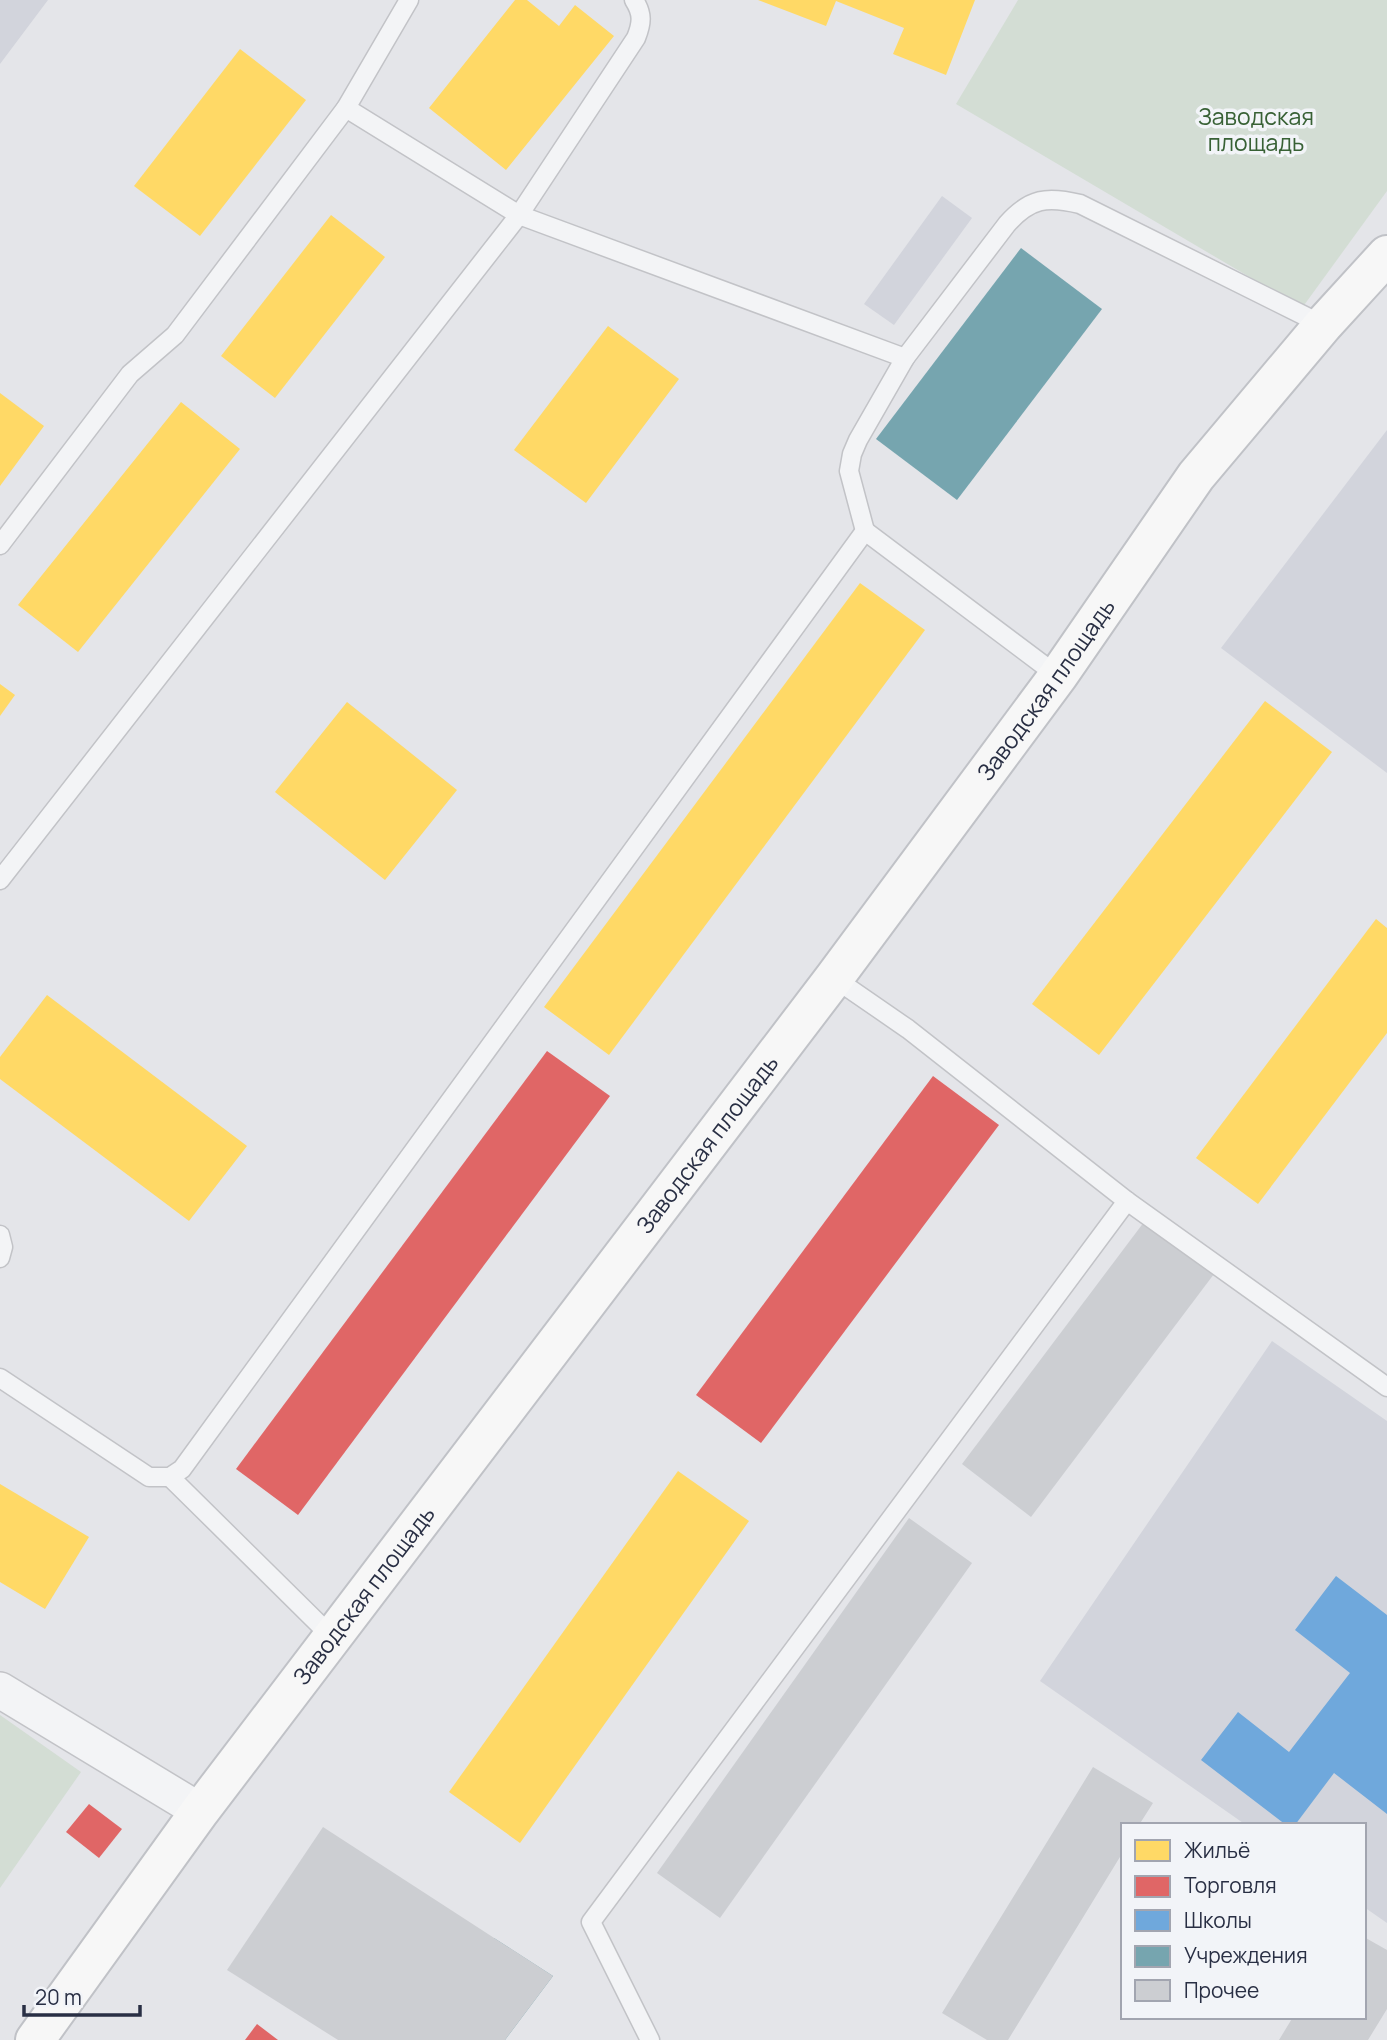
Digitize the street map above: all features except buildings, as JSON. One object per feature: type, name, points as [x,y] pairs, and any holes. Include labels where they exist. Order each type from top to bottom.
[{"type":"main road","name":"Заводская площадь","points":[[35,2040],[200,1811],[331,1636],[834,978],[1058,676],[1196,477],[1322,325],[1387,255]]},
{"type":"street","points":[[0,1690],[200,1811]]},
{"type":"lane","points":[[0,545],[130,374],[175,335],[346,108],[409,0]]},
{"type":"lane","points":[[0,880],[519,215],[636,37],[642,23],[640,10],[634,0]]},
{"type":"lane","points":[[346,108],[519,215],[905,358]]},
{"type":"lane","points":[[1058,676],[865,531],[851,483],[849,471],[852,454],[905,358],[1020,210],[1036,201],[1059,199],[1080,204],[1322,325]]},
{"type":"lane","points":[[0,1378],[149,1476],[170,1477],[182,1469],[865,531]]},
{"type":"lane","points":[[834,978],[908,1030],[1127,1201],[1387,1387]]},
{"type":"lane","points":[[650,2040],[592,1922],[1127,1201]]},
{"type":"lane","points":[[0,1235],[3,1247],[0,1258]]},
{"type":"lane","points":[[170,1477],[331,1636]]},
{"type":"shaded area","points":[[0,0],[48,0],[0,64]]},
{"type":"shaded area","points":[[942,196],[972,218],[894,325],[864,304]]},
{"type":"shaded area","points":[[1387,430],[1387,773],[1221,648]]},
{"type":"shaded area","points":[[1272,1341],[1387,1421],[1387,1923],[1366,1908],[1366,1823],[1243,1823],[1040,1681]]},
{"type":"green space","name":"Заводская площадь","points":[[1018,0],[1387,0],[1387,191],[1302,308],[956,104]]},
{"type":"green space","points":[[0,1715],[81,1772],[0,1888]]}]
